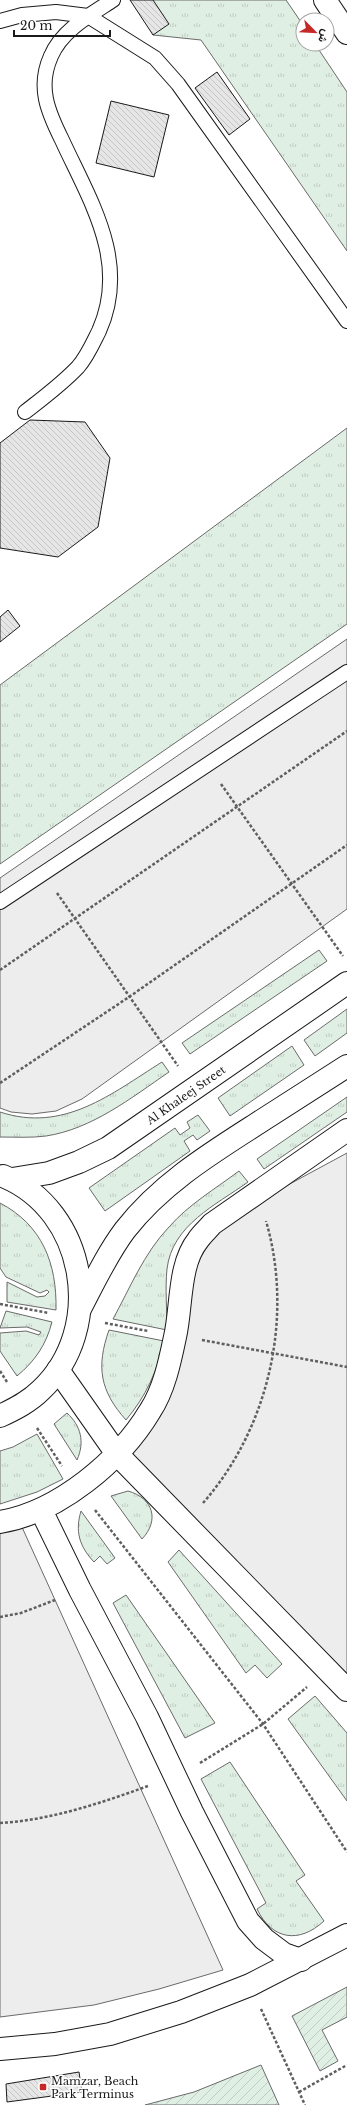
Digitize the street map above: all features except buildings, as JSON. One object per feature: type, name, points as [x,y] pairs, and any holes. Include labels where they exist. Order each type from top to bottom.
[{"type":"street","points":[[325,0],[347,32]]},
{"type":"street","name":"Al Khaleej Street","points":[[6,1177],[49,1173],[79,1162],[108,1148],[347,983]]},
{"type":"street","points":[[0,1416],[22,1406],[41,1390],[58,1370],[71,1345],[80,1309],[105,1260],[125,1230],[149,1203],[175,1179],[347,1066]]},
{"type":"street","points":[[0,1522],[41,1510],[77,1488],[117,1454],[134,1435],[151,1411],[161,1388],[176,1336],[185,1274],[190,1255],[197,1241],[212,1224],[347,1130]]},
{"type":"street","points":[[6,1177],[37,1197],[58,1220],[72,1248],[80,1278],[80,1309]]},
{"type":"street","points":[[58,1370],[117,1454],[347,1690]]},
{"type":"street","points":[[41,1510],[248,1921],[264,1939],[284,1954],[301,1960]]},
{"type":"street","points":[[0,2049],[55,2044],[110,2034],[181,2012],[250,1985],[347,1935]]},
{"type":"lane","points":[[25,412],[61,384],[79,366],[93,344],[103,321],[109,296],[110,266],[108,247],[101,224],[46,106],[44,81],[51,56],[65,35],[88,16],[113,0]]},
{"type":"lane","points":[[0,21],[22,15],[56,12],[88,16],[155,58],[168,70],[347,321]]},
{"type":"lane","points":[[0,902],[347,672]]},
{"type":"path","points":[[0,970],[347,731]]},
{"type":"path","points":[[207,764],[347,962]]},
{"type":"path","points":[[0,1083],[129,997],[347,845]]},
{"type":"path","points":[[44,873],[194,1089]]},
{"type":"path","points":[[184,1524],[217,1487],[243,1446],[262,1401],[274,1354],[278,1312],[276,1270],[269,1229],[258,1192]]},
{"type":"path","points":[[0,1371],[77,1488],[263,1724],[347,1852]]},
{"type":"path","points":[[0,1617],[21,1613],[80,1590]]},
{"type":"path","points":[[250,1985],[305,2105]]},
{"type":"path","points":[[299,2092],[347,2065]]},
{"type":"green space","points":[[153,0],[286,0],[295,13],[295,52],[320,52],[347,92],[347,251],[201,40],[153,35]]},
{"type":"green space","points":[[347,428],[347,624],[0,864],[0,685]]},
{"type":"green space","points":[[319,950],[327,961],[190,1054],[182,1043]]},
{"type":"green space","points":[[347,1009],[347,1033],[315,1056],[304,1040]]},
{"type":"green space","points":[[292,1046],[304,1065],[230,1116],[218,1098]]},
{"type":"green space","points":[[162,1062],[169,1072],[126,1102],[95,1120],[79,1127],[46,1136],[0,1137],[0,1112],[23,1117],[45,1118],[66,1114],[86,1107],[105,1097]]},
{"type":"green space","points":[[347,1097],[347,1112],[264,1169],[257,1159]]},
{"type":"green space","points":[[198,1115],[210,1131],[197,1140],[193,1135],[184,1141],[190,1151],[105,1211],[89,1188],[175,1128],[180,1135],[190,1128],[187,1122]]},
{"type":"green space","points":[[239,1171],[248,1182],[197,1218],[186,1228],[177,1240],[171,1254],[166,1276],[167,1330],[113,1319],[138,1271],[160,1237],[176,1219]]},
{"type":"green space","points":[[0,1203],[15,1212],[27,1222],[44,1247],[50,1261],[54,1277],[56,1310],[7,1302],[7,1282],[37,1297],[45,1296],[49,1292],[47,1290],[40,1293],[6,1277],[0,1268]]},
{"type":"green space","points":[[6,1311],[52,1322],[47,1338],[39,1352],[17,1376],[0,1351],[0,1333],[26,1331],[39,1335],[41,1332],[27,1327],[0,1328]]},
{"type":"green space","points":[[109,1330],[164,1341],[158,1363],[150,1383],[145,1393],[126,1420],[111,1399],[103,1378],[103,1356]]},
{"type":"green space","points":[[67,1413],[76,1423],[80,1435],[81,1447],[77,1460],[54,1424]]},
{"type":"green space","points":[[37,1434],[63,1479],[37,1492],[0,1504],[0,1451],[13,1447]]},
{"type":"green space","points":[[128,1491],[137,1494],[148,1504],[151,1510],[151,1524],[148,1532],[142,1539],[111,1496]]},
{"type":"green space","points":[[81,1511],[115,1558],[107,1564],[100,1556],[94,1562],[82,1544],[78,1525]]},
{"type":"green space","points":[[179,1550],[282,1664],[267,1678],[255,1665],[246,1673],[168,1562]]},
{"type":"green space","points":[[126,1595],[215,1723],[185,1738],[113,1603]]},
{"type":"green space","points":[[315,1696],[347,1733],[347,1801],[288,1719]]},
{"type":"green space","points":[[230,1762],[305,1875],[296,1881],[324,1921],[305,1933],[287,1935],[278,1932],[270,1927],[257,1909],[266,1903],[201,1779]]},
{"type":"green space","points":[[347,1987],[347,2017],[322,2030],[338,2061],[320,2071],[292,2016]]},
{"type":"green space","points":[[261,2065],[279,2105],[145,2105],[194,2092]]},
{"type":"shaded area","points":[[347,639],[347,909],[82,1099],[56,1111],[32,1114],[11,1112],[0,1108],[0,878]]},
{"type":"shaded area","points":[[347,1153],[347,1701],[124,1466],[159,1413],[187,1278],[225,1219]]},
{"type":"shaded area","points":[[21,1525],[223,1970],[159,1989],[94,2005],[0,2017],[0,1533]]},
{"type":"place","name":"Mamzar, Beach Park Terminus","points":[[43,2087]]}]
